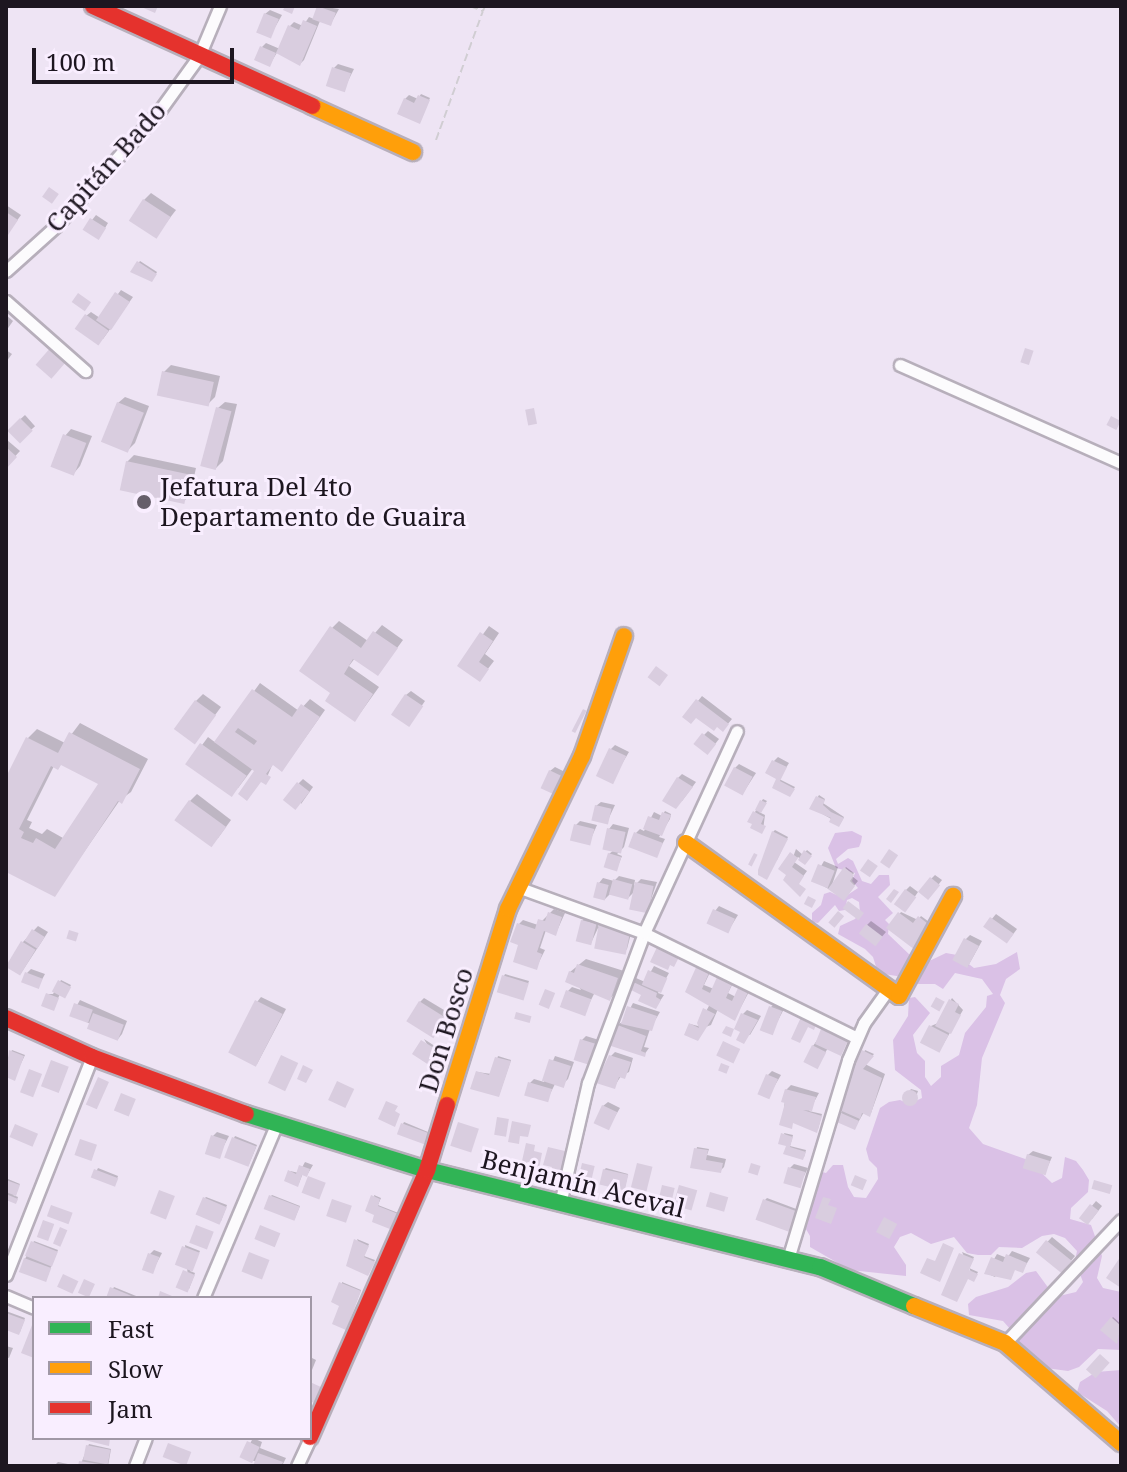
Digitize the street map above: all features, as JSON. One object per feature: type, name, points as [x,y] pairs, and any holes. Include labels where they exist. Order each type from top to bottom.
[{"type":"street","points":[[93,6],[413,152]]},
{"type":"street","name":"Capitán Bado","points":[[6,271],[67,215],[160,110],[199,56],[220,6]]},
{"type":"street","points":[[6,301],[85,371]]},
{"type":"street","points":[[900,365],[1121,463]]},
{"type":"street","name":"Don Bosco","points":[[312,1429],[427,1170],[508,909],[582,756],[624,636]]},
{"type":"street","points":[[560,1204],[588,1083],[644,933],[737,731]]},
{"type":"street","points":[[686,843],[899,996],[953,896]]},
{"type":"street","points":[[520,888],[644,933],[857,1038]]},
{"type":"street","points":[[788,1259],[857,1038],[889,988]]},
{"type":"street","name":"Benjamín Aceval","points":[[6,1018],[92,1057],[276,1125],[427,1170],[820,1267],[1005,1343],[1121,1443]]},
{"type":"street","points":[[6,1275],[92,1057]]},
{"type":"street","points":[[204,1296],[276,1125]]},
{"type":"street","points":[[1005,1343],[1121,1220]]},
{"type":"street","points":[[6,1296],[32,1307]]},
{"type":"street","points":[[135,1466],[145,1440]]},
{"type":"street","name":"Don Bosco","points":[[297,1466],[308,1440]]},
{"type":"path","points":[[470,6],[483,11]]},
{"type":"path","points":[[436,140],[485,6]]},
{"type":"shaded area","points":[[852,831],[862,836],[859,847],[848,849],[836,859],[838,864],[848,858],[853,861],[862,881],[871,884],[879,875],[889,875],[890,885],[878,897],[893,913],[885,920],[889,924],[888,934],[912,957],[925,963],[946,953],[957,955],[974,968],[996,964],[1017,952],[1020,969],[1006,979],[1000,995],[1005,1003],[982,1058],[977,1105],[969,1128],[983,1144],[1028,1160],[1052,1183],[1062,1178],[1065,1157],[1076,1161],[1083,1170],[1089,1180],[1088,1192],[1071,1208],[1070,1219],[1091,1225],[1102,1256],[1097,1278],[1103,1288],[1121,1292],[1121,1350],[1098,1349],[1079,1367],[1068,1371],[1046,1368],[1010,1341],[1011,1330],[1003,1321],[969,1315],[968,1304],[976,1297],[1008,1287],[1026,1273],[1036,1271],[1055,1297],[1076,1292],[1083,1282],[1075,1261],[1077,1251],[1065,1238],[1054,1234],[1042,1236],[1022,1248],[999,1247],[991,1255],[978,1255],[967,1253],[954,1237],[931,1244],[911,1233],[900,1237],[894,1247],[906,1265],[906,1276],[850,1270],[810,1247],[810,1236],[803,1224],[815,1170],[826,1173],[833,1165],[843,1165],[848,1187],[854,1197],[866,1198],[878,1179],[877,1168],[869,1160],[866,1149],[880,1108],[889,1102],[900,1100],[909,1104],[922,1098],[921,1090],[895,1070],[893,1040],[908,1016],[909,998],[915,997],[930,1013],[913,1035],[917,1053],[925,1061],[925,1077],[931,1086],[941,1077],[941,1066],[959,1055],[965,1033],[986,1007],[987,996],[993,994],[982,979],[955,973],[943,989],[935,984],[918,984],[915,979],[878,973],[873,957],[865,949],[838,934],[840,926],[855,919],[860,912],[859,902],[852,898],[847,900],[845,910],[839,911],[835,905],[818,923],[812,922],[812,913],[821,905],[824,894],[830,892],[843,898],[858,888],[852,881],[855,873],[836,868],[828,848],[835,833]]},
{"type":"shaded area","points":[[1121,1370],[1121,1427],[1107,1411],[1077,1392],[1080,1382],[1096,1372]]},
{"type":"building","points":[[139,6],[158,6],[155,13]]},
{"type":"building","points":[[285,6],[295,6],[292,14],[283,10]]},
{"type":"building","points":[[317,6],[336,13],[331,26],[312,19]]},
{"type":"building","points":[[264,13],[279,19],[271,38],[256,32]]},
{"type":"building","points":[[303,20],[317,26],[300,66],[276,53],[288,25],[299,30]]},
{"type":"building","points":[[260,46],[276,53],[270,67],[254,60]]},
{"type":"building","points":[[332,67],[351,73],[345,92],[326,86]]},
{"type":"building","points":[[418,95],[430,100],[420,124],[397,114],[404,98],[414,103]]},
{"type":"building","points":[[49,187],[59,194],[52,204],[42,197]]},
{"type":"building","points":[[143,199],[171,217],[157,239],[129,221]]},
{"type":"building","points":[[6,212],[18,220],[6,238]]},
{"type":"building","points":[[90,218],[106,228],[99,240],[83,230]]},
{"type":"building","points":[[137,261],[157,274],[152,282],[130,272]]},
{"type":"building","points":[[115,292],[130,302],[111,330],[96,320]]},
{"type":"building","points":[[78,293],[91,302],[85,311],[72,302]]},
{"type":"building","points":[[85,314],[109,331],[98,345],[75,329]]},
{"type":"building","points":[[52,346],[68,360],[51,379],[36,365]]},
{"type":"building","points":[[1025,348],[1034,351],[1029,365],[1020,362]]},
{"type":"building","points":[[162,371],[214,382],[209,406],[157,395]]},
{"type":"building","points":[[117,402],[144,413],[128,453],[101,442]]},
{"type":"building","points":[[216,407],[231,411],[216,470],[200,466]]},
{"type":"building","points":[[534,408],[537,424],[528,425],[525,410]]},
{"type":"building","points":[[1111,416],[1121,421],[1116,430],[1106,425]]},
{"type":"building","points":[[20,418],[33,431],[20,443],[7,431]]},
{"type":"building","points":[[63,434],[86,443],[74,476],[50,467]]},
{"type":"building","points":[[6,447],[17,457],[6,469]]},
{"type":"building","points":[[126,461],[191,475],[184,504],[120,490]]},
{"type":"building","points":[[330,626],[361,648],[373,631],[398,648],[378,676],[353,659],[344,674],[373,694],[355,722],[325,701],[330,693],[299,671]]},
{"type":"building","points":[[480,632],[493,641],[479,662],[489,669],[480,682],[457,666]]},
{"type":"building","points":[[656,666],[668,675],[660,686],[648,677]]},
{"type":"building","points":[[252,689],[292,717],[301,704],[320,717],[282,772],[273,765],[266,774],[271,777],[266,785],[261,782],[247,801],[238,794],[254,771],[214,742]],"holes":[[[238,728],[257,741],[254,745],[235,732]]]},
{"type":"building","points":[[405,694],[423,706],[409,727],[391,715]]},
{"type":"building","points":[[696,699],[729,724],[723,732],[717,727],[714,731],[696,718],[691,724],[682,717]]},
{"type":"building","points":[[195,700],[216,715],[195,744],[174,729]]},
{"type":"building","points":[[583,709],[587,711],[575,733],[572,731]]},
{"type":"building","points":[[69,732],[140,769],[122,804],[118,801],[55,897],[6,872],[6,777],[26,737],[58,753]],"holes":[[[61,765],[98,784],[55,849],[36,838],[33,843],[21,838],[24,832],[19,829],[51,766],[58,770]]]},
{"type":"building","points":[[702,733],[716,744],[708,755],[693,744]]},
{"type":"building","points":[[200,743],[247,776],[232,797],[185,764]]},
{"type":"building","points":[[609,748],[626,756],[613,784],[596,776]]},
{"type":"building","points":[[772,760],[787,767],[780,781],[795,789],[790,797],[772,788],[776,779],[765,773]]},
{"type":"building","points":[[734,767],[753,777],[743,795],[724,786]]},
{"type":"building","points":[[549,770],[562,776],[553,794],[541,788]]},
{"type":"building","points":[[677,777],[693,787],[676,809],[662,801]]},
{"type":"building","points":[[297,782],[310,792],[295,810],[283,800]]},
{"type":"building","points":[[816,796],[825,800],[823,805],[831,812],[844,818],[839,827],[829,822],[831,818],[809,809]]},
{"type":"building","points":[[189,800],[226,827],[212,847],[174,820]]},
{"type":"building","points":[[760,800],[767,803],[761,813],[755,810]]},
{"type":"building","points":[[595,805],[612,809],[608,824],[591,821]]},
{"type":"building","points":[[753,811],[764,817],[761,824],[766,826],[762,834],[750,828],[752,824],[747,822]]},
{"type":"building","points":[[662,812],[671,815],[662,836],[643,829],[648,816],[659,820]]},
{"type":"building","points":[[574,824],[594,829],[590,846],[570,840]]},
{"type":"building","points":[[607,828],[626,832],[621,853],[602,850]]},
{"type":"building","points":[[772,831],[788,839],[767,880],[758,875],[758,870]]},
{"type":"building","points":[[634,832],[663,843],[657,858],[628,847]]},
{"type":"building","points":[[889,849],[898,855],[889,868],[880,862]]},
{"type":"building","points":[[804,850],[812,856],[805,865],[798,860]]},
{"type":"building","points":[[790,852],[798,858],[792,867],[804,876],[799,884],[806,889],[800,897],[783,880],[786,875],[778,869]]},
{"type":"building","points":[[608,853],[621,857],[617,871],[604,867]]},
{"type":"building","points":[[754,853],[758,855],[752,866],[748,865]]},
{"type":"building","points":[[868,859],[878,866],[870,877],[860,870]]},
{"type":"building","points":[[818,864],[835,871],[828,888],[811,882]]},
{"type":"building","points":[[844,867],[854,875],[850,881],[855,886],[844,901],[828,889]]},
{"type":"building","points":[[930,877],[940,885],[928,900],[918,892]]},
{"type":"building","points":[[613,879],[632,884],[628,900],[609,894]]},
{"type":"building","points":[[597,882],[609,885],[605,900],[593,898]]},
{"type":"building","points":[[635,882],[654,886],[648,913],[629,909]]},
{"type":"building","points":[[894,889],[899,892],[891,903],[886,899]]},
{"type":"building","points":[[905,889],[916,897],[905,913],[894,904]]},
{"type":"building","points":[[808,896],[816,900],[812,908],[804,904]]},
{"type":"building","points":[[848,901],[864,913],[859,920],[843,908]]},
{"type":"building","points":[[713,909],[735,919],[728,933],[706,924]]},
{"type":"building","points":[[838,911],[844,916],[834,928],[828,922]]},
{"type":"building","points":[[548,912],[562,917],[556,936],[544,931],[537,952],[542,954],[537,970],[513,962],[518,945],[510,942],[517,923],[535,929],[538,919],[545,921]]},
{"type":"building","points":[[898,912],[913,923],[918,916],[932,927],[915,950],[886,928]]},
{"type":"building","points":[[990,917],[1014,934],[1007,943],[983,927]]},
{"type":"building","points":[[581,920],[597,924],[591,945],[576,941]]},
{"type":"building","points":[[599,924],[630,930],[626,955],[594,949]]},
{"type":"building","points":[[866,924],[883,937],[876,946],[859,934]]},
{"type":"building","points":[[32,929],[45,937],[37,949],[25,941]]},
{"type":"building","points":[[69,930],[79,933],[76,942],[66,939]]},
{"type":"building","points":[[964,938],[979,946],[967,968],[952,960]]},
{"type":"building","points":[[21,941],[36,950],[20,975],[6,966]]},
{"type":"building","points":[[658,945],[680,955],[674,967],[670,965],[668,970],[650,962]]},
{"type":"building","points":[[698,963],[711,968],[702,989],[710,993],[717,977],[732,984],[726,998],[732,1001],[738,988],[748,992],[735,1021],[685,992]]},
{"type":"building","points":[[577,964],[618,978],[610,1001],[565,982],[569,971],[574,973]]},
{"type":"building","points":[[648,970],[667,978],[661,993],[642,985]]},
{"type":"building","points":[[25,972],[43,979],[39,989],[21,982]]},
{"type":"building","points":[[502,975],[529,983],[524,1000],[497,992]]},
{"type":"building","points":[[58,980],[71,987],[65,999],[52,991]]},
{"type":"building","points":[[631,981],[657,993],[656,997],[661,1000],[656,1009],[638,1001],[641,995],[627,988]]},
{"type":"building","points":[[545,989],[555,993],[549,1009],[539,1005]]},
{"type":"building","points":[[566,990],[591,999],[585,1016],[560,1007]]},
{"type":"building","points":[[46,993],[59,998],[54,1011],[41,1006]]},
{"type":"building","points":[[936,997],[945,1002],[939,1011],[931,1007]]},
{"type":"building","points":[[949,999],[959,1004],[955,1012],[961,1015],[951,1034],[935,1026]]},
{"type":"building","points":[[255,1000],[283,1014],[256,1067],[228,1053]]},
{"type":"building","points":[[419,1001],[446,1018],[433,1038],[406,1021]]},
{"type":"building","points":[[74,1003],[93,1010],[88,1023],[69,1016]]},
{"type":"building","points":[[627,1006],[657,1016],[652,1031],[621,1024]]},
{"type":"building","points":[[769,1006],[782,1011],[773,1035],[760,1030]]},
{"type":"building","points":[[703,1008],[715,1014],[698,1041],[684,1035],[689,1023],[699,1028],[697,1023]]},
{"type":"building","points":[[516,1012],[531,1016],[530,1023],[514,1019]]},
{"type":"building","points":[[93,1013],[124,1025],[118,1041],[87,1029]]},
{"type":"building","points":[[741,1013],[758,1020],[744,1044],[736,1040],[740,1032],[734,1029]]},
{"type":"building","points":[[802,1015],[817,1022],[814,1030],[808,1027],[800,1043],[791,1039]]},
{"type":"building","points":[[615,1024],[646,1036],[641,1051],[646,1053],[645,1057],[608,1045]]},
{"type":"building","points":[[929,1025],[949,1035],[940,1053],[920,1043]]},
{"type":"building","points":[[726,1026],[734,1029],[731,1037],[722,1033]]},
{"type":"building","points":[[828,1026],[850,1036],[841,1056],[815,1044],[821,1029],[825,1031]]},
{"type":"building","points":[[580,1039],[596,1044],[590,1065],[574,1060]]},
{"type":"building","points":[[421,1040],[447,1056],[444,1060],[438,1056],[432,1067],[412,1054]]},
{"type":"building","points":[[723,1041],[740,1049],[733,1064],[716,1056]]},
{"type":"building","points":[[812,1045],[826,1052],[818,1069],[803,1062]]},
{"type":"building","points":[[9,1050],[24,1056],[15,1081],[6,1077]]},
{"type":"building","points":[[862,1050],[874,1056],[863,1069],[882,1078],[870,1117],[862,1113],[860,1119],[835,1108]]},
{"type":"building","points":[[281,1055],[298,1063],[285,1091],[268,1083]]},
{"type":"building","points":[[609,1055],[631,1062],[625,1079],[619,1077],[615,1089],[596,1083]]},
{"type":"building","points":[[495,1057],[511,1061],[499,1097],[470,1089],[476,1071],[489,1075]]},
{"type":"building","points":[[549,1059],[571,1066],[564,1088],[542,1081]]},
{"type":"building","points":[[51,1060],[69,1067],[59,1093],[41,1086]]},
{"type":"building","points":[[721,1063],[729,1066],[727,1074],[718,1070]]},
{"type":"building","points":[[303,1065],[313,1070],[306,1083],[297,1079]]},
{"type":"building","points":[[29,1069],[42,1074],[33,1097],[20,1092]]},
{"type":"building","points":[[766,1074],[778,1079],[769,1099],[757,1094]]},
{"type":"building","points":[[98,1077],[109,1082],[97,1109],[86,1104]]},
{"type":"building","points":[[337,1081],[354,1089],[345,1108],[328,1100]]},
{"type":"building","points":[[528,1082],[552,1089],[548,1102],[524,1095]]},
{"type":"building","points":[[785,1089],[816,1097],[812,1111],[803,1110],[822,1116],[817,1133],[793,1123],[792,1129],[779,1125]]},
{"type":"building","points":[[910,1090],[916,1092],[916,1104],[910,1106],[904,1104],[902,1098],[904,1092]]},
{"type":"building","points":[[121,1093],[136,1099],[129,1117],[114,1111]]},
{"type":"building","points":[[386,1101],[398,1106],[395,1111],[400,1114],[395,1127],[378,1119]]},
{"type":"building","points":[[602,1105],[617,1112],[609,1130],[594,1123]]},
{"type":"building","points":[[839,1112],[859,1121],[855,1130],[835,1121]]},
{"type":"building","points":[[497,1117],[509,1119],[506,1137],[494,1135]]},
{"type":"building","points":[[512,1121],[531,1125],[528,1137],[520,1136],[519,1144],[508,1142]]},
{"type":"building","points":[[458,1122],[479,1129],[471,1153],[450,1146]]},
{"type":"building","points":[[401,1123],[428,1133],[424,1144],[397,1134]]},
{"type":"building","points":[[15,1124],[38,1134],[33,1147],[10,1137]]},
{"type":"building","points":[[781,1133],[793,1137],[790,1147],[806,1152],[803,1160],[783,1154],[786,1146],[778,1144]]},
{"type":"building","points":[[211,1135],[226,1140],[220,1159],[205,1154]]},
{"type":"building","points":[[232,1137],[256,1146],[248,1167],[224,1158]]},
{"type":"building","points":[[80,1139],[97,1145],[91,1161],[74,1155]]},
{"type":"building","points":[[526,1143],[535,1145],[534,1151],[542,1153],[538,1174],[520,1170]]},
{"type":"building","points":[[548,1147],[569,1152],[563,1178],[550,1175],[552,1167],[543,1165]]},
{"type":"building","points":[[694,1148],[708,1150],[706,1160],[723,1163],[721,1173],[690,1168]]},
{"type":"building","points":[[1027,1154],[1050,1161],[1046,1175],[1023,1168]]},
{"type":"building","points":[[582,1163],[595,1166],[591,1183],[578,1181]]},
{"type":"building","points":[[637,1163],[653,1167],[646,1191],[631,1187]]},
{"type":"building","points":[[751,1163],[761,1166],[758,1175],[748,1173]]},
{"type":"building","points":[[299,1165],[310,1169],[307,1177],[302,1175],[298,1187],[284,1181],[288,1170],[296,1174]]},
{"type":"building","points":[[788,1167],[805,1172],[801,1188],[783,1183]]},
{"type":"building","points":[[94,1169],[118,1178],[115,1187],[91,1177]]},
{"type":"building","points":[[603,1169],[628,1175],[625,1190],[599,1185]]},
{"type":"building","points":[[855,1175],[867,1180],[863,1190],[851,1185]]},
{"type":"building","points":[[308,1176],[326,1183],[319,1200],[302,1193]]},
{"type":"building","points":[[6,1180],[20,1185],[16,1196],[6,1192]]},
{"type":"building","points":[[1094,1180],[1112,1185],[1110,1194],[1092,1189]]},
{"type":"building","points":[[662,1185],[675,1188],[671,1205],[658,1203]]},
{"type":"building","points":[[679,1185],[697,1190],[691,1210],[673,1205]]},
{"type":"building","points":[[159,1190],[175,1196],[166,1219],[150,1213]]},
{"type":"building","points":[[710,1192],[728,1197],[724,1212],[706,1206]]},
{"type":"building","points":[[6,1194],[18,1199],[16,1204],[6,1200]]},
{"type":"building","points":[[269,1195],[300,1207],[294,1221],[264,1209]]},
{"type":"building","points":[[371,1195],[380,1199],[378,1206],[401,1215],[395,1231],[372,1222],[374,1215],[365,1211]]},
{"type":"building","points":[[203,1197],[227,1207],[220,1225],[196,1214]]},
{"type":"building","points":[[823,1197],[831,1199],[828,1205],[837,1208],[831,1224],[815,1218]]},
{"type":"building","points":[[332,1199],[352,1206],[346,1223],[326,1216]]},
{"type":"building","points":[[763,1199],[798,1212],[790,1232],[755,1220]]},
{"type":"building","points":[[1090,1204],[1099,1211],[1088,1225],[1079,1218]]},
{"type":"building","points":[[51,1205],[73,1213],[69,1224],[47,1216]]},
{"type":"building","points":[[884,1217],[897,1224],[889,1239],[876,1232]]},
{"type":"building","points":[[43,1220],[54,1224],[48,1241],[37,1237]]},
{"type":"building","points":[[196,1225],[214,1232],[207,1250],[189,1243]]},
{"type":"building","points":[[260,1225],[280,1233],[275,1247],[254,1239]]},
{"type":"building","points":[[60,1227],[67,1230],[60,1247],[53,1244]]},
{"type":"building","points":[[354,1239],[369,1246],[364,1257],[375,1262],[368,1276],[346,1266]]},
{"type":"building","points":[[1046,1240],[1072,1261],[1062,1273],[1036,1252]]},
{"type":"building","points":[[31,1241],[58,1252],[52,1267],[25,1256]]},
{"type":"building","points":[[943,1243],[954,1248],[940,1282],[920,1273],[927,1258],[935,1261]]},
{"type":"building","points":[[182,1246],[200,1253],[193,1271],[175,1265]]},
{"type":"building","points":[[249,1252],[270,1260],[262,1279],[241,1272]]},
{"type":"building","points":[[148,1253],[159,1257],[153,1274],[142,1270]]},
{"type":"building","points":[[959,1253],[974,1259],[969,1270],[978,1274],[974,1282],[968,1279],[957,1302],[941,1295]]},
{"type":"building","points":[[1006,1254],[1027,1263],[1023,1273],[1015,1270],[1011,1280],[984,1274],[991,1257],[1003,1262]]},
{"type":"building","points":[[1121,1256],[1121,1288],[1106,1278]]},
{"type":"building","points":[[24,1258],[51,1268],[46,1282],[19,1272]]},
{"type":"building","points":[[183,1270],[195,1275],[188,1293],[176,1287]]},
{"type":"building","points":[[63,1274],[78,1281],[72,1294],[57,1287]]},
{"type":"building","points":[[84,1279],[95,1284],[90,1296],[78,1293]]},
{"type":"building","points":[[339,1282],[361,1291],[346,1330],[332,1324],[339,1306],[331,1302]]},
{"type":"building","points":[[110,1287],[132,1296],[107,1296]]},
{"type":"building","points":[[6,1313],[25,1320],[19,1335],[6,1330]]},
{"type":"building","points":[[1111,1317],[1121,1326],[1117,1344],[1100,1330]]},
{"type":"building","points":[[32,1325],[32,1357],[21,1353]]},
{"type":"building","points":[[1100,1354],[1110,1363],[1096,1378],[1086,1370]]},
{"type":"building","points":[[312,1383],[323,1388],[316,1404],[312,1402]]},
{"type":"building","points":[[84,1440],[110,1440],[109,1446]]},
{"type":"building","points":[[247,1441],[260,1447],[252,1463],[239,1457]]},
{"type":"building","points":[[168,1443],[191,1452],[186,1466],[163,1457]]},
{"type":"building","points":[[86,1445],[111,1450],[108,1464],[83,1460]]},
{"type":"building","points":[[258,1453],[283,1462],[281,1466],[253,1466]]},
{"type":"building","points":[[79,1461],[99,1464],[99,1466],[78,1466]]},
{"type":"traffic: fast","points":[[246,1114],[427,1170],[820,1267],[914,1306]]},
{"type":"traffic: slow","points":[[312,106],[413,152]]},
{"type":"traffic: slow","points":[[447,1105],[508,909],[582,756],[624,636]]},
{"type":"traffic: slow","points":[[686,843],[899,996],[953,896]]},
{"type":"traffic: slow","points":[[914,1306],[1005,1343],[1121,1443]]},
{"type":"traffic: jam","points":[[93,6],[312,106]]},
{"type":"traffic: jam","points":[[6,1018],[92,1057],[246,1114]]},
{"type":"traffic: jam","points":[[312,1432],[427,1170],[447,1105]]},
{"type":"place","name":"Jefatura Del 4to Departamento de Guaira","points":[[144,502]]}]
